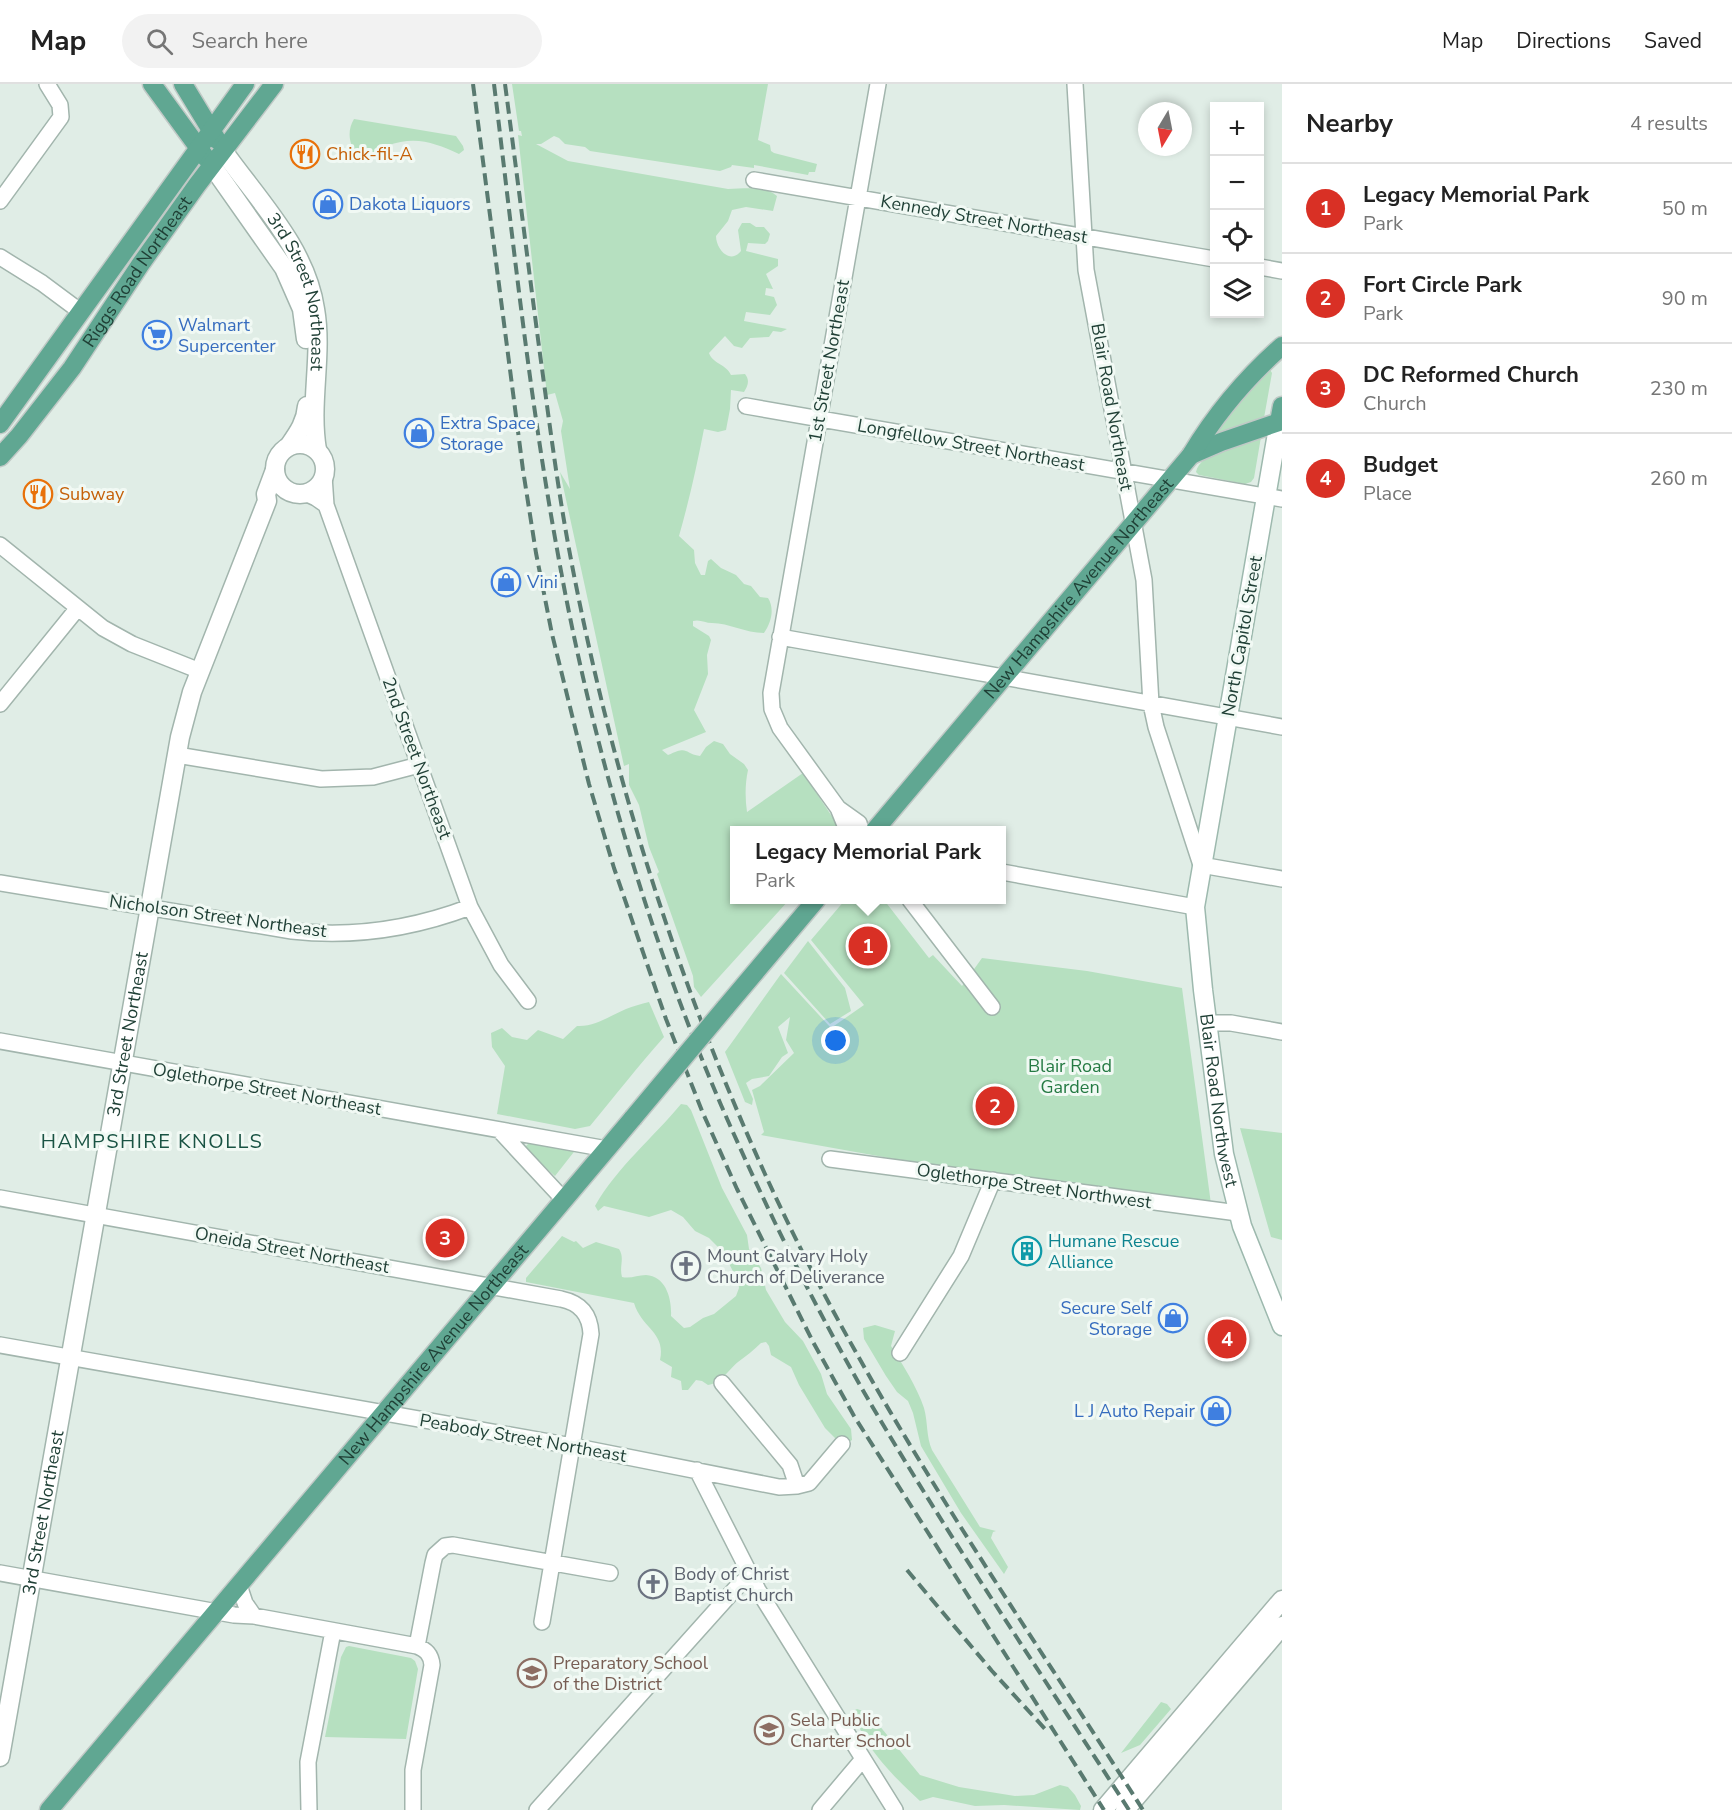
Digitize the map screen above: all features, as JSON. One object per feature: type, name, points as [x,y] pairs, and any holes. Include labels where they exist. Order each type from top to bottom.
[{"type":"main road","points":[[152,84],[199,150],[218,160]]},
{"type":"main road","points":[[183,84],[212,131],[218,160]]},
{"type":"main road","name":"Riggs Road Northeast","points":[[0,424],[245,84]]},
{"type":"main road","name":"Riggs Road Northeast","points":[[0,457],[20,436],[72,368],[140,265],[274,84]]},
{"type":"main road","name":"New Hampshire Avenue Northeast","points":[[879,826],[1191,455],[1206,430],[1262,363],[1282,346]]},
{"type":"main road","points":[[1191,455],[1281,414]]},
{"type":"main road","name":"New Hampshire Avenue Northeast","points":[[49,1810],[813,904]]},
{"type":"street","points":[[0,201],[60,117],[60,105],[47,84]]},
{"type":"street","name":"1st Street Northeast","points":[[838,808],[780,728],[774,716],[771,687],[878,84]]},
{"type":"street","name":"Blair Road Northeast","points":[[1076,84],[1086,270],[1144,580],[1151,704],[1156,727],[1201,865]]},
{"type":"street","name":"3rd Street Northeast","points":[[218,160],[284,268],[302,309],[307,351],[306,416],[301,430],[289,446]]},
{"type":"street","name":"3rd Street Northeast","points":[[218,160],[278,226],[298,257],[306,278],[316,315],[316,394],[313,424],[317,450]]},
{"type":"street","name":"Kennedy Street Northeast","points":[[754,180],[1210,259]]},
{"type":"street","points":[[0,257],[42,283],[81,312]]},
{"type":"street","points":[[1264,268],[1282,271]]},
{"type":"street","name":"Longfellow Street Northeast","points":[[746,406],[1274,498]]},
{"type":"street","name":"North Capitol Street","points":[[1201,865],[1227,717],[1274,498],[1281,414]]},
{"type":"street","points":[[267,501],[298,493],[317,487],[324,476],[325,462],[317,450],[304,444],[289,446],[278,456],[275,470],[280,484],[298,493],[316,498],[326,505]]},
{"type":"street","name":"3rd Street Northeast","points":[[0,1756],[5,1700],[31,1579],[177,755],[188,707],[200,671],[267,501],[266,494],[275,470]]},
{"type":"street","name":"2nd Street Northeast","points":[[324,476],[326,505],[470,907],[501,965],[528,1001]]},
{"type":"street","points":[[0,545],[103,628],[132,644],[200,671]]},
{"type":"street","points":[[0,704],[77,609]]},
{"type":"street","points":[[780,637],[1282,727]]},
{"type":"street","points":[[177,755],[321,779],[373,777],[419,765]]},
{"type":"street","points":[[838,808],[845,826]]},
{"type":"street","points":[[838,808],[859,823],[860,826]]},
{"type":"street","points":[[1201,865],[1282,879]]},
{"type":"street","name":"Blair Road Northwest","points":[[1201,865],[1195,907],[1220,1135],[1238,1213],[1282,1326]]},
{"type":"street","points":[[1006,873],[1195,907]]},
{"type":"street","name":"Nicholson Street Northeast","points":[[0,883],[292,931],[332,934],[368,933],[420,924],[470,907]]},
{"type":"street","points":[[913,904],[992,1007]]},
{"type":"street","points":[[1207,1023],[1231,1023],[1282,1032]]},
{"type":"street","name":"Oglethorpe Street Northeast","points":[[0,1041],[607,1149]]},
{"type":"street","points":[[499,1130],[564,1200]]},
{"type":"street","name":"Oglethorpe Street Northwest","points":[[830,1159],[1238,1213]]},
{"type":"street","points":[[900,1353],[961,1256],[993,1180]]},
{"type":"street","name":"Oneida Street Northeast","points":[[0,1198],[566,1300],[582,1308],[590,1322],[591,1334],[572,1446]]},
{"type":"street","name":"Peabody Street Northeast","points":[[0,1345],[572,1446],[759,1484],[779,1487],[797,1486]]},
{"type":"street","points":[[722,1383],[790,1465],[797,1486],[809,1483],[842,1444]]},
{"type":"street","points":[[542,1622],[572,1446]]},
{"type":"street","points":[[697,1470],[750,1575],[783,1632],[895,1810]]},
{"type":"street","points":[[417,1646],[435,1555],[445,1546],[610,1573]]},
{"type":"street","points":[[0,1573],[417,1646],[429,1653],[432,1665],[413,1770],[412,1810]]},
{"type":"street","points":[[537,1810],[735,1588],[750,1575]]},
{"type":"street","points":[[239,1585],[245,1603],[254,1616]]},
{"type":"street","points":[[1112,1807],[1282,1600]]},
{"type":"street","points":[[1112,1807],[1282,1626]]},
{"type":"street","points":[[309,1810],[308,1762],[333,1632]]},
{"type":"street","points":[[820,1810],[863,1759]]},
{"type":"green space","points":[[512,84],[768,84],[758,140],[770,145],[774,153],[817,164],[815,172],[809,172],[808,175],[754,165],[754,168],[732,165],[720,171],[590,151],[585,147],[565,144],[554,136],[541,144],[536,144],[568,161],[728,189],[766,190],[777,196],[773,211],[746,207],[732,210],[728,221],[716,236],[718,246],[724,254],[732,256],[741,251],[738,230],[742,223],[764,227],[770,234],[765,244],[748,243],[746,251],[778,259],[778,266],[766,274],[773,289],[766,288],[765,295],[774,297],[777,305],[770,315],[746,312],[744,321],[787,329],[781,332],[773,331],[769,337],[750,338],[742,348],[734,346],[725,336],[709,353],[713,360],[726,368],[731,375],[745,374],[748,383],[744,392],[731,390],[726,430],[718,432],[704,429],[679,536],[694,550],[695,563],[701,575],[705,575],[708,561],[711,559],[721,568],[736,575],[744,584],[751,586],[760,597],[768,598],[771,616],[764,633],[718,623],[693,621],[693,626],[709,636],[711,640],[707,655],[708,674],[694,710],[706,732],[662,750],[668,755],[683,750],[700,756],[714,741],[723,744],[730,754],[744,764],[748,770],[747,812],[803,773],[838,826],[730,826],[730,904],[785,904],[701,997],[694,987],[693,976],[657,874],[659,872],[649,847],[639,805],[629,785],[629,764],[624,766],[560,472],[570,489],[561,431],[563,421],[555,393],[547,395],[518,135],[522,136],[519,131]]},
{"type":"green space","points":[[354,119],[456,136],[464,150],[459,154],[433,144],[407,141],[387,146],[362,158],[354,150],[350,140],[350,129]]},
{"type":"green space","points":[[1269,368],[1272,373],[1264,418],[1212,436]]},
{"type":"green space","points":[[1261,437],[1254,478],[1251,482],[1245,484],[1199,475],[1196,472],[1205,459],[1214,454]]},
{"type":"green space","name":"Blair Road Garden","points":[[842,904],[887,904],[929,958],[933,955],[962,986],[982,958],[1087,971],[1182,988],[1211,1204],[997,1173],[945,1168],[761,1135],[764,1132],[752,1090],[760,1086],[794,1053],[786,1040],[790,1017],[778,1027],[788,1053],[782,1057],[769,1076],[752,1079],[746,1083],[753,1099],[752,1105],[745,1102],[725,1052],[781,974],[831,1028],[864,1005],[811,940]]},
{"type":"green space","points":[[808,941],[845,988],[851,1011],[830,1024],[784,973]]},
{"type":"green space","points":[[649,1002],[664,1037],[590,1126],[575,1129],[497,1114],[505,1066],[492,1047],[491,1033],[502,1028],[512,1037],[527,1040],[538,1030],[563,1039],[577,1026],[596,1023]]},
{"type":"green space","points":[[681,1104],[687,1105],[691,1110],[722,1188],[747,1235],[749,1249],[761,1268],[766,1290],[785,1322],[803,1341],[821,1374],[827,1394],[851,1429],[852,1440],[847,1443],[835,1438],[825,1428],[791,1367],[771,1355],[766,1342],[761,1343],[717,1382],[708,1385],[696,1380],[688,1390],[682,1390],[681,1381],[671,1377],[672,1367],[660,1360],[660,1343],[642,1319],[634,1303],[526,1282],[526,1278],[562,1236],[576,1241],[583,1248],[596,1242],[619,1249],[622,1256],[622,1277],[646,1275],[658,1279],[669,1296],[671,1316],[684,1328],[714,1314],[736,1296],[739,1288],[738,1281],[723,1252],[709,1238],[695,1231],[683,1217],[671,1210],[649,1217],[604,1206],[598,1211],[595,1206],[624,1166]]},
{"type":"green space","points":[[1240,1128],[1282,1133],[1282,1240],[1271,1237]]},
{"type":"green space","points":[[529,1143],[577,1148],[555,1176],[526,1151],[525,1147]]},
{"type":"green space","points":[[875,1325],[895,1331],[891,1346],[921,1400],[932,1450],[980,1527],[996,1531],[993,1532],[991,1538],[1008,1567],[1004,1574],[961,1513],[921,1446],[908,1401],[897,1392],[864,1339],[863,1328]]},
{"type":"green space","points":[[346,1647],[411,1658],[415,1661],[418,1669],[406,1739],[325,1737],[341,1657]]},
{"type":"green space","points":[[1161,1702],[1167,1704],[1171,1709],[1140,1745],[1121,1753]]},
{"type":"green space","points":[[855,1710],[869,1713],[920,1775],[959,1787],[1015,1796],[1034,1795],[1060,1785],[1068,1787],[1075,1795],[1081,1806],[1080,1810],[1004,1805],[975,1806],[933,1797],[920,1801],[870,1747],[857,1722]]},
{"type":"railway","points":[[473,84],[523,470],[552,634],[589,784],[614,868],[666,1019],[702,1111],[737,1189],[813,1342],[854,1416],[1104,1810]]},
{"type":"railway","points":[[494,84],[538,433],[570,619],[623,832],[668,971],[721,1105],[756,1182],[811,1296],[851,1370],[934,1508],[1129,1810]]},
{"type":"railway","points":[[505,84],[557,476],[585,629],[625,789],[648,867],[702,1022],[765,1174],[805,1257],[849,1339],[992,1577],[1143,1810]]},
{"type":"railway","points":[[907,1570],[992,1671],[1046,1730]]},
{"type":"place","name":"Chick-fil-A","points":[[305,154]]},
{"type":"place","name":"Dakota Liquors","points":[[328,204]]},
{"type":"place","name":"Walmart Supercenter","points":[[157,335]]},
{"type":"place","name":"Extra Space Storage","points":[[419,433]]},
{"type":"place","name":"Subway","points":[[38,494]]},
{"type":"place","name":"Vini","points":[[506,582]]},
{"type":"place","name":"Legacy Memorial Park","points":[[868,946]]},
{"type":"place","name":"Fort Circle Park","points":[[995,1106]]},
{"type":"place","name":"DC Reformed Church","points":[[445,1238]]},
{"type":"place","name":"Humane Rescue Alliance","points":[[1027,1251]]},
{"type":"place","name":"Mount Calvary Holy Church of Deliverance","points":[[686,1266]]},
{"type":"place","name":"Secure Self Storage","points":[[1173,1318]]},
{"type":"place","name":"Budget","points":[[1227,1339]]},
{"type":"place","name":"L J Auto Repair","points":[[1216,1411]]},
{"type":"place","name":"Body of Christ Baptist Church","points":[[653,1584]]},
{"type":"place","name":"Preparatory School of the District","points":[[532,1673]]},
{"type":"place","name":"Sela Public Charter School","points":[[769,1730]]},
{"type":"district","name":"HAMPSHIRE KNOLLS","points":[[152,1141]]}]
